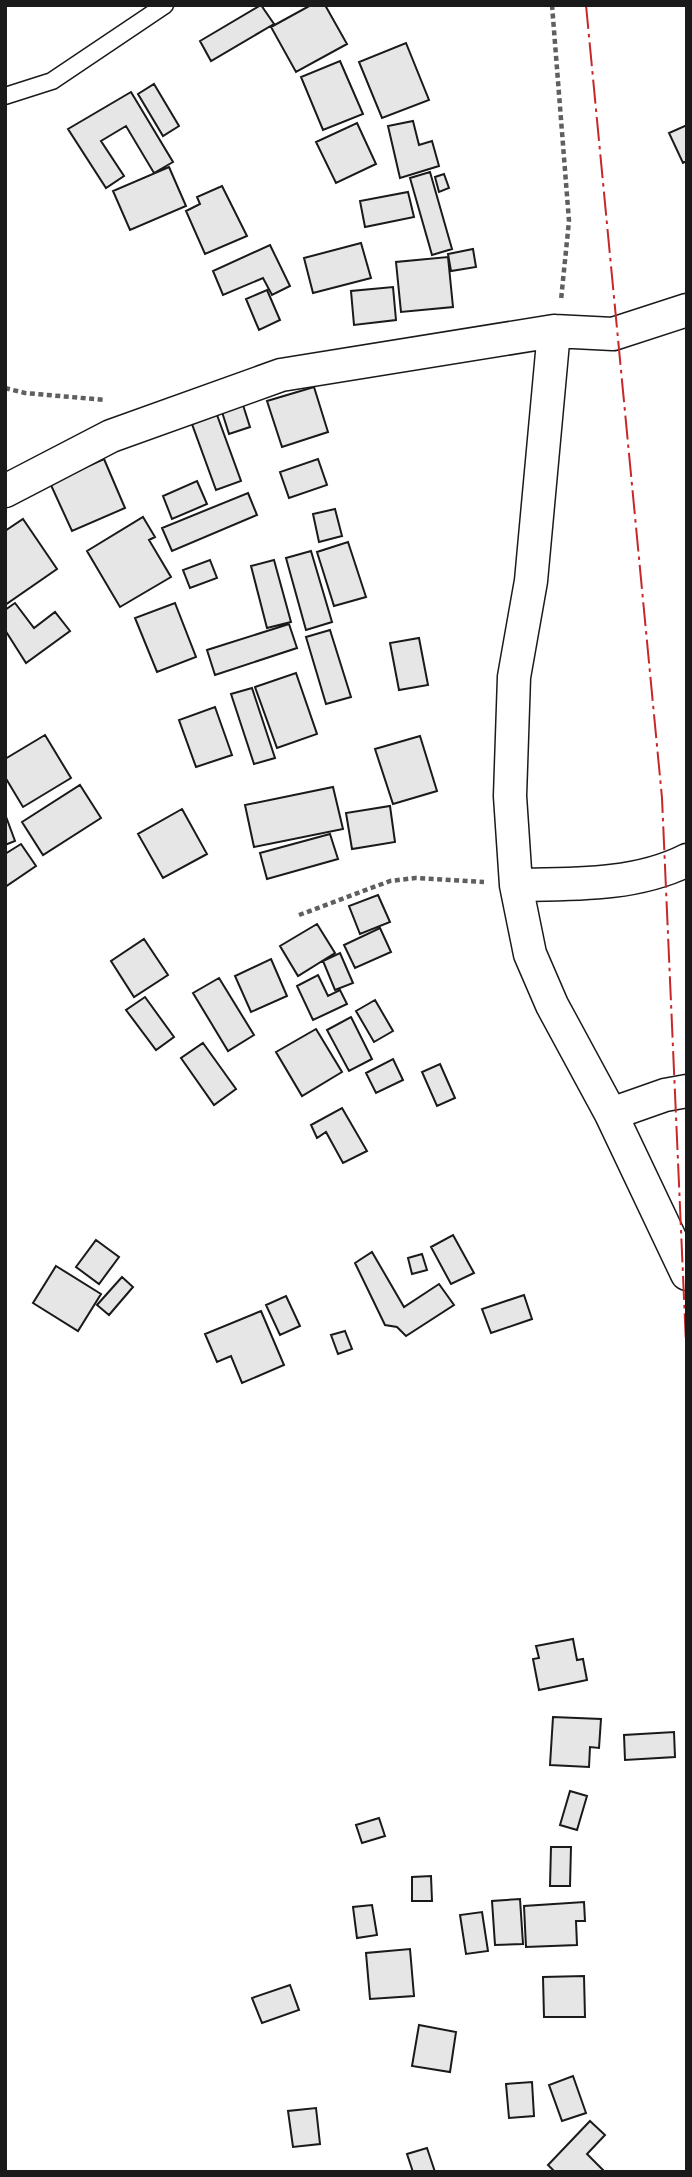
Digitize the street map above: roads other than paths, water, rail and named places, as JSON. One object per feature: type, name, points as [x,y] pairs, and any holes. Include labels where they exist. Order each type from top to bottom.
[{"type":"street","points":[[5,491],[111,436],[281,375],[554,331],[613,334],[687,310]]},
{"type":"street","points":[[554,331],[531,581],[514,677],[510,796],[516,885],[536,967],[552,1005],[611,1114],[687,1274]]},
{"type":"street","points":[[516,885],[583,883],[636,876],[687,860]]},
{"type":"street","points":[[611,1114],[665,1094],[687,1091]]},
{"type":"lane","points":[[5,96],[52,81],[165,5]]}]
